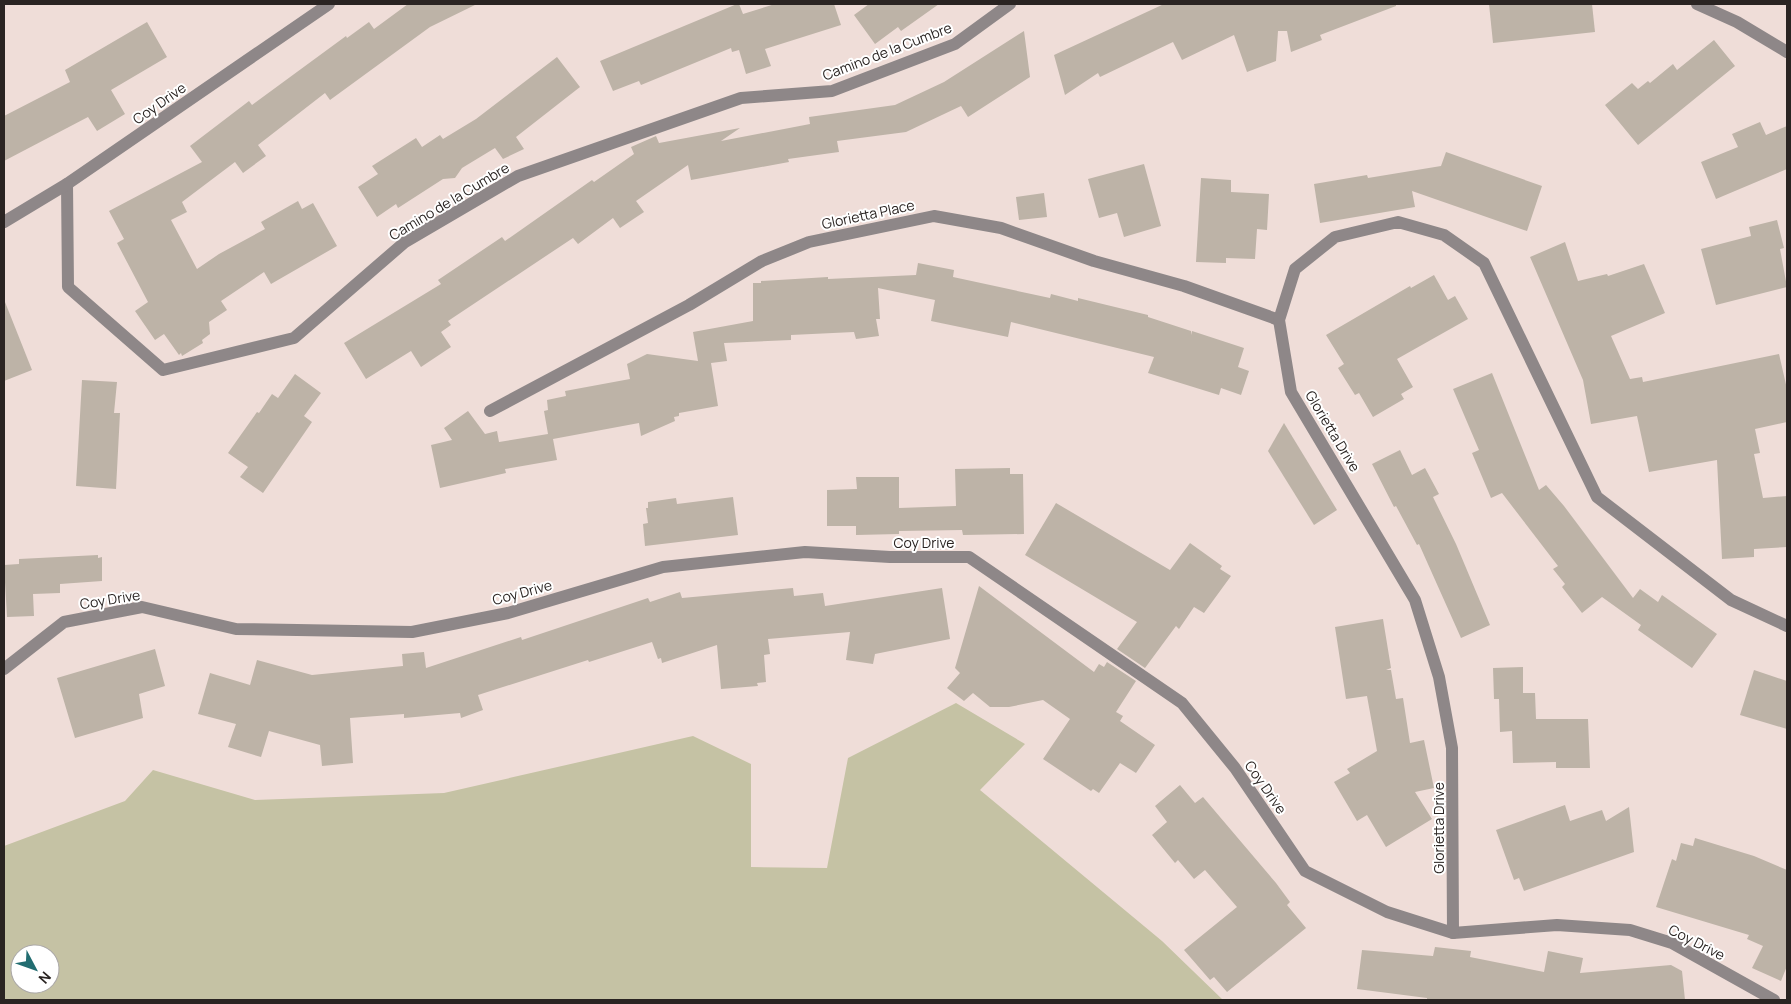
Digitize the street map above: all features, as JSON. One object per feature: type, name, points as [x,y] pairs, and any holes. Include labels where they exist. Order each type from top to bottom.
[{"type":"street","name":"Coy Drive","points":[[4,222],[67,184],[329,4]]},
{"type":"street","name":"Camino de la Cumbre","points":[[67,184],[68,287],[163,370],[294,338],[405,242],[518,176],[741,98],[832,91],[955,44],[1010,4]]},
{"type":"street","points":[[1698,4],[1737,22],[1787,52]]},
{"type":"street","name":"Glorietta Place","points":[[490,411],[689,305],[762,261],[809,242],[934,216],[1001,228],[1094,261],[1184,286],[1279,320]]},
{"type":"street","name":"Glorietta Drive","points":[[1453,933],[1452,748],[1439,677],[1415,600],[1291,392],[1279,320],[1295,270],[1335,237],[1398,222],[1444,235],[1484,262],[1597,497],[1731,600],[1787,626]]},
{"type":"street","name":"Coy Drive","points":[[4,669],[64,622],[142,607],[236,629],[412,632],[508,613],[663,568],[805,552],[890,557],[969,557],[1182,703],[1235,768],[1305,870],[1387,912],[1453,933],[1557,926],[1630,930],[1672,943],[1774,1000]]},
{"type":"shaded area","points":[[956,703],[1025,744],[980,790],[1162,941],[1223,1000],[4,1000],[4,846],[125,801],[153,770],[255,800],[444,793],[693,736],[751,764],[751,867],[827,868],[848,758]]},
{"type":"building","points":[[408,4],[477,4],[430,27],[330,100],[325,93],[258,145],[266,156],[243,173],[235,162],[182,202],[187,212],[171,220],[197,269],[219,254],[265,229],[261,222],[298,201],[302,209],[313,203],[337,246],[271,284],[264,272],[221,301],[227,310],[209,322],[210,334],[202,340],[203,343],[182,356],[181,353],[179,355],[164,334],[155,340],[135,311],[148,302],[117,243],[124,239],[109,211],[202,162],[190,146],[249,101],[252,105],[346,36],[347,38],[369,22],[374,29]]},
{"type":"building","points":[[739,4],[743,14],[775,4],[834,4],[841,25],[765,49],[771,66],[746,74],[739,50],[732,52],[731,48],[641,85],[639,81],[613,91],[600,61]]},
{"type":"building","points":[[869,4],[939,4],[901,31],[898,27],[875,44],[854,15]]},
{"type":"building","points":[[1164,4],[1396,4],[1396,6],[1320,35],[1322,40],[1291,52],[1287,31],[1278,31],[1276,61],[1247,72],[1234,35],[1182,60],[1173,42],[1100,77],[1098,73],[1065,95],[1054,55]]},
{"type":"building","points":[[1489,4],[1592,4],[1595,32],[1493,43]]},
{"type":"building","points":[[147,22],[167,57],[111,90],[125,114],[97,131],[88,117],[4,161],[4,116],[70,82],[65,70]]},
{"type":"building","points":[[1024,31],[1030,77],[968,117],[961,106],[906,132],[837,141],[839,152],[788,159],[789,162],[691,180],[688,165],[636,201],[644,212],[620,228],[613,218],[578,244],[573,238],[448,321],[451,325],[441,332],[451,347],[421,367],[411,351],[366,379],[344,343],[441,284],[438,280],[502,237],[505,241],[592,180],[594,182],[634,154],[631,147],[656,136],[659,143],[740,128],[721,141],[810,124],[809,117],[895,105],[944,82]]},
{"type":"building","points":[[1714,40],[1735,66],[1638,145],[1605,105],[1632,83],[1638,89],[1648,81],[1650,83],[1673,64],[1677,70]]},
{"type":"building","points":[[557,57],[580,87],[516,137],[524,149],[503,159],[495,148],[462,168],[455,178],[443,179],[398,208],[396,204],[377,217],[358,187],[378,174],[372,166],[416,138],[422,147],[440,135],[443,139],[476,119]]},
{"type":"building","points":[[1760,122],[1766,135],[1787,126],[1787,169],[1716,199],[1701,162],[1738,147],[1732,134]]},
{"type":"building","points":[[1446,152],[1542,186],[1527,231],[1412,191],[1415,207],[1320,223],[1314,184],[1367,175],[1368,178],[1441,166]]},
{"type":"building","points":[[1144,164],[1161,226],[1124,237],[1117,213],[1099,218],[1088,179]]},
{"type":"building","points":[[1201,178],[1231,180],[1231,192],[1269,194],[1267,230],[1257,229],[1255,259],[1226,258],[1226,263],[1196,262]]},
{"type":"building","points":[[1044,193],[1047,217],[1019,220],[1016,197]]},
{"type":"building","points":[[1777,220],[1784,248],[1780,249],[1787,287],[1716,305],[1701,249],[1751,236],[1749,227]]},
{"type":"building","points":[[1565,242],[1578,281],[1607,274],[1608,276],[1644,264],[1665,313],[1611,336],[1630,379],[1642,377],[1643,382],[1779,354],[1787,389],[1787,422],[1755,429],[1760,453],[1754,454],[1763,498],[1787,496],[1787,547],[1754,549],[1754,557],[1722,559],[1717,460],[1649,472],[1637,416],[1591,424],[1583,380],[1530,257]]},
{"type":"building","points":[[918,263],[954,270],[953,277],[1050,298],[1051,294],[1078,301],[1078,298],[1148,315],[1148,317],[1191,331],[1192,335],[1192,331],[1244,348],[1238,367],[1249,371],[1241,395],[1221,388],[1219,395],[1148,373],[1154,357],[1011,322],[1008,337],[931,321],[935,300],[878,288],[880,319],[876,319],[879,336],[856,339],[854,332],[791,335],[791,340],[724,343],[727,361],[711,363],[718,406],[679,413],[679,416],[674,417],[675,421],[641,436],[639,423],[553,439],[557,460],[505,469],[506,473],[440,488],[431,445],[452,440],[444,428],[468,411],[485,434],[497,431],[499,442],[548,434],[544,411],[548,410],[547,400],[566,396],[565,391],[630,379],[627,364],[647,354],[698,361],[693,332],[753,321],[753,283],[828,277],[828,279],[916,275]]},
{"type":"building","points":[[1434,275],[1448,300],[1455,296],[1468,319],[1397,359],[1413,387],[1401,394],[1404,399],[1373,417],[1359,393],[1355,395],[1338,368],[1344,364],[1326,335],[1410,286],[1411,288]]},
{"type":"building","points":[[4,303],[32,370],[4,381]]},
{"type":"building","points":[[1492,373],[1539,490],[1546,485],[1633,598],[1640,589],[1658,602],[1662,595],[1717,634],[1692,668],[1638,630],[1641,625],[1602,597],[1582,613],[1562,587],[1565,584],[1553,569],[1558,566],[1502,493],[1491,498],[1472,453],[1479,450],[1453,389]]},
{"type":"building","points":[[295,374],[321,393],[304,416],[312,422],[263,493],[240,477],[248,467],[228,453],[272,394],[278,398]]},
{"type":"building","points":[[82,380],[117,382],[114,413],[120,413],[116,489],[76,486]]},
{"type":"building","points":[[1284,423],[1337,510],[1314,525],[1268,451]]},
{"type":"building","points":[[1400,450],[1412,475],[1425,468],[1439,494],[1433,497],[1456,544],[1490,625],[1461,638],[1419,544],[1417,545],[1396,506],[1394,507],[1372,464]]},
{"type":"building","points":[[1010,468],[1010,474],[1023,474],[1024,534],[963,535],[962,530],[899,531],[899,534],[856,535],[856,526],[827,526],[827,490],[857,489],[856,477],[899,477],[899,508],[956,506],[955,469]]},
{"type":"building","points":[[733,497],[738,535],[645,546],[643,524],[648,523],[646,508],[648,508],[648,502],[676,498],[677,504]]},
{"type":"building","points":[[1056,503],[1170,570],[1190,543],[1222,566],[1220,569],[1231,576],[1204,613],[1194,607],[1179,629],[1176,626],[1145,668],[1117,649],[1137,622],[1025,555]]},
{"type":"building","points":[[98,555],[98,558],[102,557],[102,581],[60,584],[60,593],[33,594],[34,616],[7,617],[4,565],[19,564],[19,559]]},
{"type":"building","points":[[979,586],[1094,672],[1099,664],[1104,667],[1107,662],[1136,681],[1116,712],[1123,716],[1120,721],[1155,745],[1136,773],[1120,763],[1099,793],[1093,789],[1091,791],[1043,759],[1070,719],[1043,700],[1009,707],[990,707],[973,693],[964,701],[947,688],[960,673],[955,668]]},
{"type":"building","points":[[793,588],[794,596],[823,593],[825,606],[942,588],[950,639],[875,654],[873,664],[846,660],[850,632],[768,639],[770,654],[764,655],[766,682],[757,683],[758,686],[721,689],[717,645],[662,663],[661,658],[658,659],[652,642],[478,695],[483,710],[461,718],[460,713],[404,718],[404,714],[350,718],[353,763],[322,766],[320,745],[269,731],[261,757],[228,747],[236,724],[198,714],[210,673],[250,685],[257,660],[312,675],[403,666],[402,654],[424,652],[426,668],[521,637],[522,640],[648,598],[650,602],[680,592],[682,598]]},
{"type":"building","points":[[1383,619],[1391,668],[1386,670],[1391,670],[1396,699],[1403,698],[1410,743],[1424,740],[1434,788],[1415,792],[1432,819],[1386,847],[1367,815],[1357,821],[1334,782],[1350,773],[1347,769],[1377,751],[1367,696],[1346,699],[1335,627]]},
{"type":"building","points":[[155,649],[165,686],[139,694],[143,718],[75,738],[57,678]]},
{"type":"building","points":[[1523,667],[1523,693],[1535,693],[1536,719],[1588,719],[1590,768],[1556,768],[1556,762],[1513,763],[1512,731],[1500,732],[1499,699],[1494,699],[1493,668]]},
{"type":"building","points":[[1754,670],[1787,681],[1787,729],[1740,715]]},
{"type":"building","points":[[1180,785],[1195,803],[1203,797],[1276,883],[1290,902],[1287,905],[1306,928],[1227,992],[1214,977],[1210,980],[1184,950],[1237,907],[1205,870],[1194,879],[1178,860],[1175,863],[1152,835],[1167,822],[1155,806]]},
{"type":"building","points":[[1565,805],[1570,821],[1602,810],[1606,821],[1629,807],[1634,852],[1524,891],[1519,878],[1514,880],[1496,830]]},
{"type":"building","points":[[1695,838],[1754,856],[1787,870],[1787,966],[1781,981],[1752,968],[1763,946],[1747,939],[1749,935],[1656,907],[1672,859],[1676,861],[1681,843],[1693,846]]},
{"type":"building","points":[[1435,947],[1471,951],[1470,957],[1544,972],[1548,951],[1583,958],[1580,973],[1671,965],[1682,971],[1685,1000],[1427,1000],[1427,998],[1357,989],[1362,950],[1433,956]]}]
